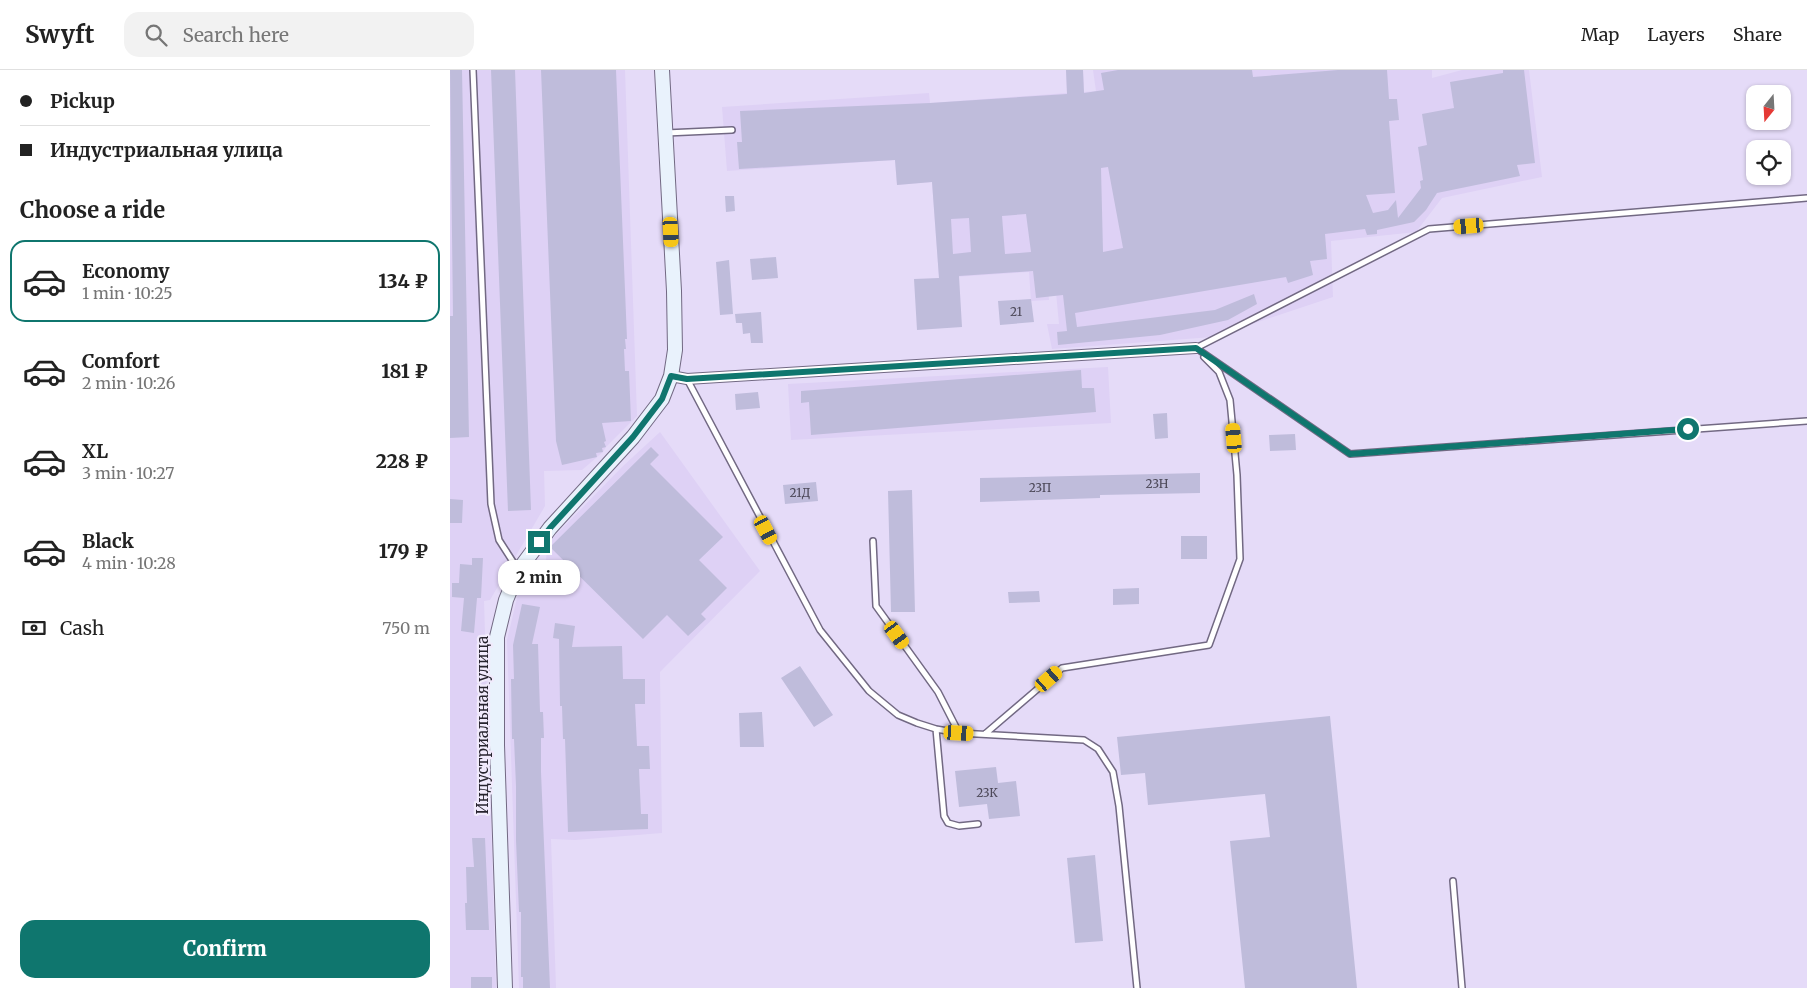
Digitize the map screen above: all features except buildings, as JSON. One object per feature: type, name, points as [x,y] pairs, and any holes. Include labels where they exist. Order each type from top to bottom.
[{"type":"street","name":"Индустриальная улица","points":[[505,988],[497,745],[498,636],[506,600],[518,571],[550,528],[638,429],[662,399],[671,376],[675,350],[674,291],[662,70]]},
{"type":"street","points":[[671,376],[687,379],[1196,348]]},
{"type":"lane","points":[[474,70],[491,504],[500,540],[518,571]]},
{"type":"lane","points":[[666,133],[732,130]]},
{"type":"lane","points":[[1196,348],[1429,229],[1807,198]]},
{"type":"lane","points":[[1196,348],[1350,454],[1807,420]]},
{"type":"lane","points":[[985,734],[1062,668],[1209,644],[1240,559],[1238,475],[1230,400],[1219,372],[1196,348]]},
{"type":"lane","points":[[687,379],[820,630],[869,691],[898,715],[936,729],[959,733],[1084,740],[1098,749],[1114,772],[1137,988]]},
{"type":"lane","points":[[873,541],[876,606],[938,692],[959,733]]},
{"type":"lane","points":[[936,729],[944,816],[948,823],[959,826],[978,824]]},
{"type":"lane","points":[[1453,881],[1462,988]]},
{"type":"shaded area","points":[[450,70],[625,70],[637,416],[603,452],[582,470],[544,471],[545,506],[490,600],[484,601],[496,988],[450,988]]},
{"type":"shaded area","points":[[1066,70],[1083,70],[1084,92],[1096,91],[1093,70],[1432,70],[1432,78],[1462,70],[1529,70],[1542,177],[1442,198],[1416,232],[1331,241],[1333,297],[1213,337],[1052,349],[1047,324],[1059,324],[1052,250],[1045,244],[1049,300],[1031,301],[1029,272],[939,278],[932,182],[897,185],[895,160],[727,171],[722,107],[929,93],[930,103],[1067,93]]},
{"type":"shaded area","points":[[1108,367],[1111,423],[791,440],[788,384]]},
{"type":"shaded area","points":[[660,432],[760,571],[660,672],[662,833],[575,840],[551,839],[556,988],[519,988],[507,640],[518,594],[544,595],[547,544],[622,467]]},
{"type":"route","points":[[539,542],[633,437],[662,399],[671,376],[687,379],[1196,348],[1350,454],[1688,429]]}]
